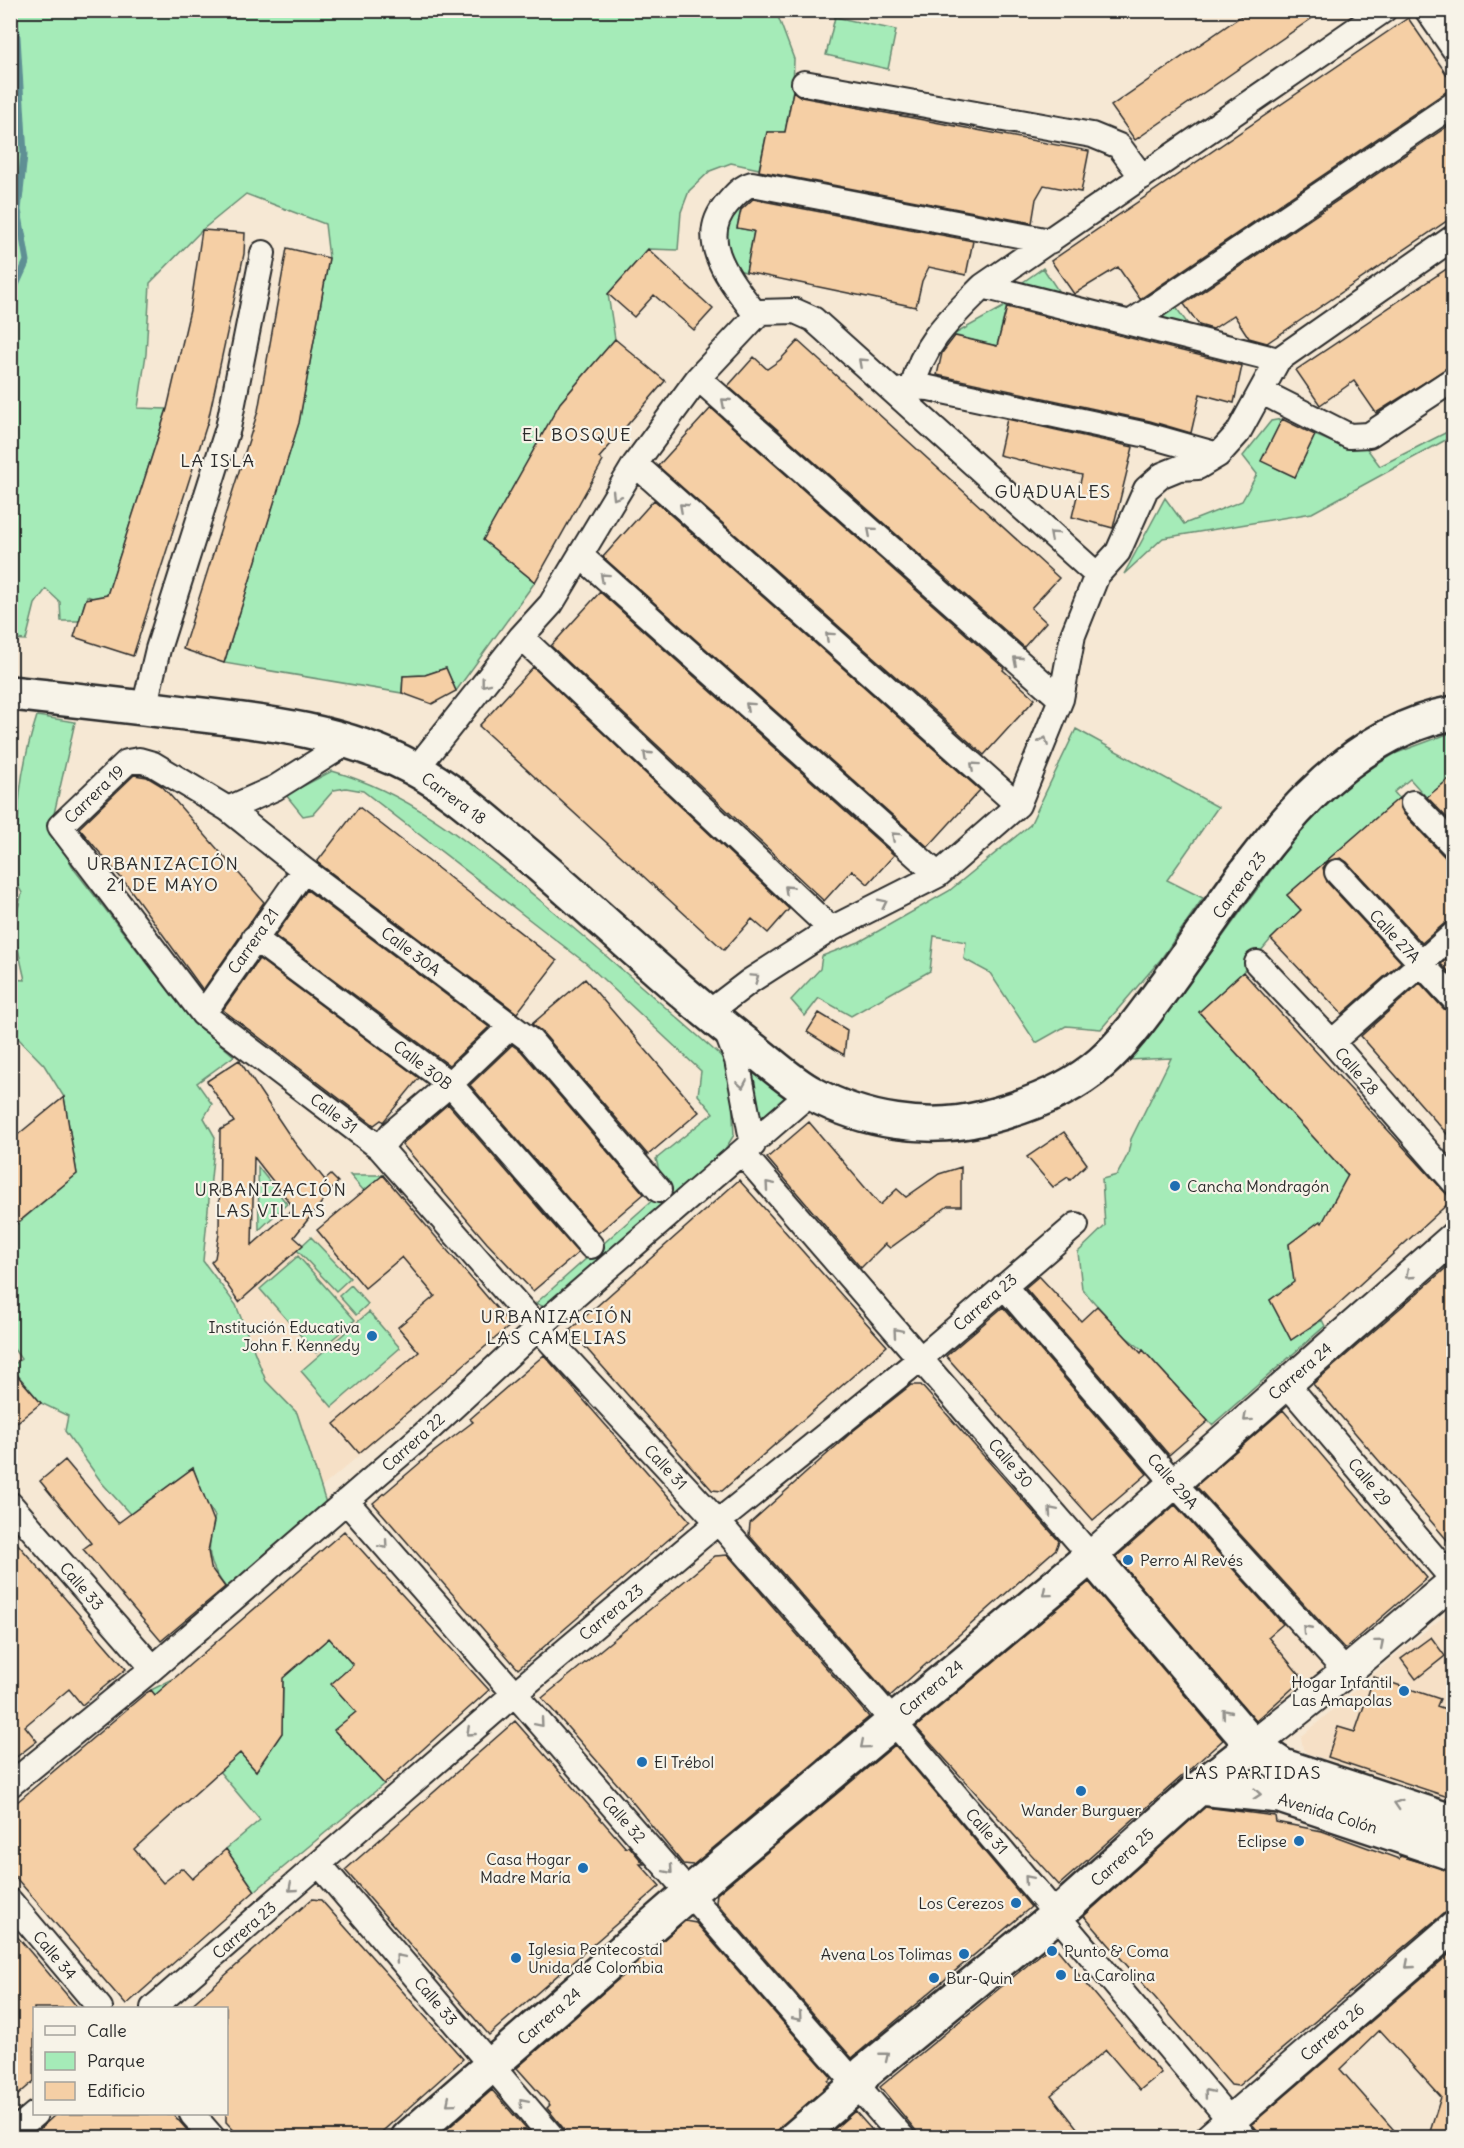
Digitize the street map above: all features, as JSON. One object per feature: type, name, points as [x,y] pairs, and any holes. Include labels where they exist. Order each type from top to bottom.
[{"type":"main road","name":"Carrera 18","points":[[10,693],[259,722],[350,741],[416,770],[457,797],[555,877],[717,1021],[810,1093]]},
{"type":"main road","name":"Carrera 23","points":[[810,1093],[852,1111],[886,1120],[953,1124],[1014,1109],[1081,1078],[1103,1061],[1139,1021],[1287,819],[1321,785],[1354,756],[1396,733],[1454,713]]},
{"type":"main road","name":"Carrera 24","points":[[408,2138],[892,1720],[1091,1556]]},
{"type":"main road","name":"Calle 30","points":[[1091,1556],[1253,1746],[1283,1766]]},
{"type":"main road","name":"Carrera 25","points":[[795,2138],[858,2085],[865,2072],[1058,1914],[1199,1788],[1253,1746]]},
{"type":"main road","name":"Avenida Colón","points":[[1283,1766],[1454,1822]]},
{"type":"main road","name":"Avenida Colón","points":[[1199,1788],[1280,1796],[1454,1854]]},
{"type":"street","points":[[904,390],[939,330],[983,286],[1384,10]]},
{"type":"street","points":[[1427,10],[1454,49]]},
{"type":"street","points":[[804,83],[1092,135],[1119,146],[1142,177]]},
{"type":"street","points":[[1130,323],[1454,104]]},
{"type":"street","points":[[756,315],[729,275],[712,242],[712,229],[719,214],[745,186],[752,184],[1050,241]]},
{"type":"street","points":[[748,1150],[737,1060],[717,1021],[750,981],[831,929],[938,875],[1018,805],[1061,699],[1072,635],[1097,574],[1118,552],[1146,489],[1162,475],[1179,468],[1198,467],[1218,455],[1238,433],[1278,360],[1454,237]]},
{"type":"street","points":[[144,708],[158,649],[228,428],[262,253]]},
{"type":"street","points":[[983,286],[1278,360]]},
{"type":"street","points":[[416,770],[521,637],[551,604],[635,464],[698,378],[760,312],[795,311],[813,319],[904,390],[1097,574]]},
{"type":"street","points":[[698,378],[1061,699]]},
{"type":"street","points":[[1262,392],[1349,436],[1369,435],[1454,379]]},
{"type":"street","points":[[904,390],[929,388],[1136,433],[1218,455]]},
{"type":"street","points":[[635,464],[1018,805]]},
{"type":"street","points":[[580,556],[938,875]]},
{"type":"street","points":[[521,637],[831,929]]},
{"type":"street","points":[[228,809],[275,788],[350,741]]},
{"type":"street","name":"Calle 30A","points":[[127,762],[139,760],[153,764],[228,809],[304,870],[531,1041],[659,1190]]},
{"type":"street","name":"Carrera 19","points":[[60,826],[127,762]]},
{"type":"street","points":[[1413,803],[1454,846]]},
{"type":"street","name":"Calle 31","points":[[60,826],[203,1014],[380,1148],[538,1328],[718,1522],[1058,1914],[1228,2131]]},
{"type":"street","name":"Carrera 21","points":[[203,1014],[254,938],[304,870]]},
{"type":"street","name":"Calle 27A","points":[[1337,872],[1454,999]]},
{"type":"street","points":[[1332,1042],[1454,934]]},
{"type":"street","name":"Calle 30B","points":[[254,938],[450,1084],[591,1246]]},
{"type":"street","name":"Calle 28","points":[[1257,963],[1332,1042],[1454,1182]]},
{"type":"street","points":[[380,1148],[392,1133],[450,1084],[511,1026]]},
{"type":"street","name":"Carrera 22","points":[[10,1785],[153,1668],[346,1501],[538,1328],[748,1150],[810,1093]]},
{"type":"street","name":"Calle 30","points":[[748,1150],[920,1359],[1091,1556]]},
{"type":"street","name":"Carrera 23","points":[[154,2007],[514,1694],[718,1522],[920,1359],[1076,1225]]},
{"type":"street","name":"Carrera 24","points":[[1091,1556],[1454,1237]]},
{"type":"street","name":"Calle 29A","points":[[1004,1286],[1174,1483],[1346,1672]]},
{"type":"street","name":"Calle 29","points":[[1286,1383],[1453,1581]]},
{"type":"street","name":"Calle 32","points":[[346,1501],[903,2138]]},
{"type":"street","name":"Calle 33","points":[[10,1504],[153,1668]]},
{"type":"street","name":"Carrera 25","points":[[1253,1746],[1346,1672],[1453,1581]]},
{"type":"street","name":"Calle 33","points":[[320,1865],[553,2138]]},
{"type":"street","name":"Calle 34","points":[[10,1901],[99,2007]]},
{"type":"street","name":"Carrera 26","points":[[1228,2131],[1454,1927]]},
{"type":"street","points":[[10,2135],[34,2115]]},
{"type":"street","points":[[193,2115],[213,2138]]},
{"type":"shaded area","name":"Institución Educativa John F. Kennedy","points":[[383,1175],[511,1325],[321,1488],[297,1413],[266,1381],[236,1305]]},
{"type":"shaded area","name":"Hogar Infantil Las Amapolas","points":[[1453,1609],[1453,1801],[1307,1753],[1303,1749],[1301,1737]]},
{"type":"shaded area","points":[[1284,1623],[1329,1675],[1262,1732],[1218,1680]]},
{"type":"green space","points":[[10,11],[776,11],[794,59],[793,90],[785,132],[767,132],[759,169],[731,163],[710,171],[689,191],[681,212],[678,250],[648,249],[608,294],[615,339],[561,402],[484,539],[535,582],[456,691],[446,668],[425,675],[403,676],[402,693],[224,663],[299,422],[329,258],[325,224],[246,194],[202,230],[150,283],[146,354],[138,408],[167,409],[105,602],[87,596],[79,621],[61,621],[60,602],[46,589],[35,604],[26,640],[11,639]]},
{"type":"green space","points":[[835,17],[896,30],[888,69],[826,55]]},
{"type":"green space","points":[[729,183],[746,187],[737,228],[754,231],[746,272],[712,265]]},
{"type":"green space","points":[[1043,268],[1063,298],[1016,287]]},
{"type":"green space","points":[[1173,303],[1192,330],[1150,320]]},
{"type":"green space","points":[[1007,305],[997,346],[953,335]]},
{"type":"green space","points":[[1282,419],[1262,461],[1295,477],[1315,435],[1336,444],[1365,446],[1380,466],[1453,429],[1453,436],[1312,513],[1163,538],[1124,574],[1165,498],[1184,524],[1242,501],[1257,474],[1243,456],[1271,421]]},
{"type":"green space","points":[[37,716],[75,722],[51,827],[74,869],[189,1017],[234,1056],[197,1083],[212,1104],[204,1118],[215,1137],[203,1261],[236,1305],[266,1381],[297,1413],[326,1503],[228,1590],[215,1572],[212,1563],[209,1547],[215,1516],[206,1502],[193,1468],[130,1514],[102,1483],[65,1431],[68,1416],[41,1403],[11,1367],[21,1359],[11,1345],[11,1229],[77,1174],[64,1097],[44,1065],[11,1031],[10,979],[25,980],[13,927],[22,893],[10,872],[11,829],[18,827],[23,771]]},
{"type":"green space","points":[[1076,729],[1218,807],[1167,880],[1203,898],[1161,959],[1101,1029],[1066,1026],[1036,1043],[990,973],[964,959],[966,942],[934,936],[930,971],[851,1016],[819,998],[805,1016],[791,1000],[820,969],[822,956],[859,942],[949,891],[1030,825]]},
{"type":"green space","points":[[1453,732],[1453,775],[1427,798],[1410,779],[1394,792],[1399,798],[1287,895],[1301,910],[1271,939],[1243,972],[1199,1012],[1355,1183],[1334,1200],[1318,1236],[1309,1229],[1289,1244],[1291,1262],[1299,1280],[1270,1300],[1291,1340],[1322,1320],[1325,1326],[1212,1425],[1143,1350],[1126,1337],[1082,1289],[1078,1252],[1105,1226],[1102,1179],[1117,1175],[1128,1154],[1131,1139],[1171,1058],[1129,1060],[1160,1023],[1300,830],[1340,788],[1394,754]]},
{"type":"green space","points":[[332,771],[361,781],[415,807],[465,841],[585,938],[730,1064],[734,1135],[719,1159],[545,1308],[536,1303],[664,1190],[656,1159],[713,1113],[698,1095],[701,1071],[587,964],[363,791],[346,788],[334,790],[313,814],[303,816],[286,795]]},
{"type":"green space","points":[[744,1062],[788,1098],[757,1126]]},
{"type":"green space","points":[[258,1167],[287,1204],[259,1230]]},
{"type":"green space","points":[[350,1175],[383,1175],[364,1191]]},
{"type":"green space","points":[[311,1237],[350,1278],[336,1291],[297,1250]]},
{"type":"green space","points":[[298,1256],[355,1320],[316,1353],[260,1289]]},
{"type":"green space","points":[[351,1285],[368,1304],[356,1315],[339,1296]]},
{"type":"green space","points":[[369,1312],[400,1348],[332,1407],[301,1371]]},
{"type":"green space","points":[[329,1638],[353,1665],[356,1712],[335,1731],[384,1784],[255,1891],[226,1849],[260,1820],[151,1690],[175,1678],[256,1771],[282,1733],[283,1682],[265,1664],[302,1662]]},
{"type":"building","points":[[1250,10],[1324,10],[1135,140],[1111,106]]},
{"type":"building","points":[[1408,18],[1454,85],[1454,90],[1446,92],[1140,299],[1118,267],[1074,294],[1051,261]]},
{"type":"building","points":[[793,91],[801,97],[1089,151],[1081,192],[1044,185],[1036,199],[1032,223],[759,171],[767,132],[785,132]]},
{"type":"building","points":[[1454,122],[1454,216],[1267,343],[1249,338],[1234,315],[1213,329],[1199,325],[1184,304]]},
{"type":"building","points":[[753,199],[973,241],[966,275],[929,267],[922,281],[916,307],[746,272],[754,231],[737,228],[741,210]]},
{"type":"building","points":[[202,230],[245,233],[244,254],[208,421],[133,656],[74,637],[86,599],[107,595],[167,409],[190,310]]},
{"type":"building","points":[[287,248],[329,258],[299,423],[224,663],[183,649],[258,411]]},
{"type":"building","points":[[648,249],[713,309],[694,330],[654,295],[634,317],[608,294]]},
{"type":"building","points":[[1454,264],[1454,364],[1376,413],[1354,381],[1320,405],[1296,370]]},
{"type":"building","points":[[1007,307],[1242,366],[1234,403],[1200,394],[1191,433],[1150,421],[937,375],[942,353],[955,336],[997,346]]},
{"type":"building","points":[[615,339],[665,381],[599,458],[603,461],[535,582],[483,540],[560,403]]},
{"type":"building","points":[[798,341],[1059,578],[1031,608],[1046,622],[1024,647],[728,386],[754,357],[767,369],[780,360]]},
{"type":"building","points":[[711,408],[1004,668],[1003,670],[1035,699],[984,755],[658,466]]},
{"type":"building","points":[[1007,419],[1133,447],[1113,528],[1072,517],[1082,475],[999,455]]},
{"type":"building","points":[[1282,419],[1315,435],[1295,477],[1261,461]]},
{"type":"building","points":[[654,500],[980,790],[928,847],[603,557]]},
{"type":"building","points":[[600,592],[894,855],[868,884],[852,870],[824,901],[551,646]]},
{"type":"building","points":[[533,667],[789,909],[768,933],[752,919],[724,950],[479,726]]},
{"type":"building","points":[[446,668],[456,691],[432,704],[402,693],[403,676],[425,675]]},
{"type":"building","points":[[134,775],[147,777],[162,786],[264,902],[203,990],[127,885],[79,828]]},
{"type":"building","points":[[1454,775],[1454,825],[1427,797]]},
{"type":"building","points":[[1399,798],[1403,813],[1444,856],[1454,860],[1454,920],[1445,923],[1422,943],[1347,862],[1341,858],[1328,861],[1323,868],[1327,882],[1401,962],[1342,1014],[1271,939],[1301,910],[1287,895]]},
{"type":"building","points":[[359,807],[557,961],[517,1013],[317,862]]},
{"type":"building","points":[[307,890],[489,1027],[449,1065],[275,936]]},
{"type":"building","points":[[1454,953],[1454,977],[1441,964]]},
{"type":"building","points":[[259,959],[419,1078],[383,1122],[381,1120],[374,1125],[223,1010]]},
{"type":"building","points":[[1243,972],[1452,1200],[1322,1319],[1291,1340],[1270,1300],[1294,1282],[1289,1244],[1320,1221],[1322,1223],[1348,1175],[1199,1012]]},
{"type":"building","points":[[585,979],[699,1112],[648,1155],[542,1032],[532,1024]]},
{"type":"building","points":[[1420,983],[1444,1009],[1454,1013],[1454,1142],[1361,1036]]},
{"type":"building","points":[[819,1013],[847,1030],[844,1055],[807,1032]]},
{"type":"building","points":[[512,1045],[521,1051],[644,1194],[598,1233],[470,1085]]},
{"type":"building","points":[[239,1060],[294,1142],[325,1180],[331,1175],[338,1182],[294,1237],[303,1245],[239,1302],[211,1262],[215,1258],[219,1234],[220,1130],[234,1122],[207,1081]],"holes":[[[254,1157],[294,1208],[252,1245]]]},
{"type":"building","points":[[64,1097],[77,1174],[10,1229],[10,1141]]},
{"type":"building","points":[[448,1104],[578,1253],[533,1291],[487,1243],[402,1144]]},
{"type":"building","points":[[809,1122],[880,1205],[897,1189],[906,1197],[939,1174],[961,1167],[961,1206],[948,1206],[890,1248],[885,1244],[861,1268],[767,1158]]},
{"type":"building","points":[[1064,1132],[1087,1164],[1070,1180],[1068,1177],[1053,1187],[1027,1157]]},
{"type":"building","points":[[383,1175],[511,1325],[359,1453],[334,1424],[419,1352],[398,1327],[435,1296],[402,1257],[365,1288],[317,1230]]},
{"type":"building","points":[[739,1180],[887,1346],[722,1491],[712,1490],[570,1330]]},
{"type":"building","points":[[1454,1261],[1454,1548],[1313,1384]]},
{"type":"building","points":[[1039,1276],[1081,1321],[1097,1306],[1141,1353],[1143,1350],[1208,1421],[1169,1455],[1025,1288]]},
{"type":"building","points":[[1003,1307],[1147,1474],[1093,1520],[946,1356]]},
{"type":"building","points":[[544,1355],[690,1521],[518,1669],[373,1503],[428,1456],[473,1422],[470,1419]]},
{"type":"building","points":[[10,1367],[41,1403],[10,1428]]},
{"type":"building","points":[[911,1385],[921,1385],[1059,1541],[1056,1549],[890,1696],[749,1535],[750,1523],[853,1431]]},
{"type":"building","points":[[1283,1410],[1427,1578],[1345,1649],[1196,1486]]},
{"type":"building","points":[[65,1460],[118,1523],[193,1468],[214,1521],[208,1551],[211,1568],[225,1587],[161,1641],[83,1549],[91,1543],[40,1481]]},
{"type":"building","points":[[1175,1505],[1283,1624],[1268,1637],[1303,1679],[1256,1721],[1116,1557]]},
{"type":"building","points":[[344,1531],[489,1690],[384,1784],[334,1730],[356,1712],[331,1684],[353,1665],[329,1638],[283,1678],[282,1733],[256,1771],[240,1753],[134,1849],[163,1883],[182,1868],[192,1879],[226,1849],[255,1891],[126,2005],[10,1871],[10,1808],[146,1693],[151,1690],[155,1695]]},
{"type":"building","points":[[10,1535],[126,1669],[82,1705],[69,1689],[25,1726],[37,1741],[10,1762]]},
{"type":"building","points":[[728,1555],[869,1717],[693,1865],[683,1864],[542,1698],[715,1556]]},
{"type":"building","points":[[1089,1582],[1223,1740],[1059,1885],[916,1727]]},
{"type":"building","points":[[1431,1637],[1445,1656],[1416,1679],[1401,1659]]},
{"type":"building","name":"Hogar Infantil Las Amapolas","points":[[1374,1677],[1440,1699],[1437,1706],[1454,1712],[1454,1799],[1328,1757],[1338,1727],[1355,1732]]},
{"type":"building","points":[[515,1721],[626,1848],[629,1846],[644,1864],[640,1864],[660,1886],[489,2035],[345,1870]]},
{"type":"building","points":[[895,1745],[1031,1907],[852,2058],[716,1902],[717,1894]]},
{"type":"building","points":[[1205,1807],[1275,1816],[1276,1822],[1322,1831],[1399,1859],[1400,1856],[1454,1872],[1454,1910],[1443,1914],[1238,2086],[1231,2085],[1084,1916]]},
{"type":"building","points":[[312,1899],[321,1900],[463,2059],[375,2138],[241,2138],[226,2122],[226,2115],[228,2115],[228,2007],[189,2007]]},
{"type":"building","points":[[685,1921],[696,1923],[832,2078],[828,2081],[830,2083],[769,2138],[567,2138],[564,2129],[547,2108],[550,2105],[517,2068]]},
{"type":"building","points":[[10,1928],[77,2007],[33,2007],[33,2082],[10,2102]]},
{"type":"building","points":[[1053,1944],[1161,2073],[1140,2090],[1106,2050],[1051,2095],[1085,2138],[922,2138],[880,2087]]},
{"type":"building","points":[[1454,1950],[1454,2138],[1428,2138],[1441,2097],[1380,2030],[1340,2069],[1401,2138],[1264,2138],[1252,2124]]},
{"type":"building","points":[[492,2090],[534,2138],[437,2138]]},
{"type":"building","points":[[855,2111],[879,2138],[824,2138]]},
{"type":"building","points":[[55,2115],[174,2115],[194,2138],[30,2138]]},
{"type":"waterway","points":[[10,298],[27,261],[18,210],[24,155],[17,37],[12,10]]},
{"type":"place","name":"Cancha Mondragón","points":[[1175,1186]]},
{"type":"place","name":"Institución Educativa John F. Kennedy","points":[[372,1336]]},
{"type":"place","name":"Perro Al Revés","points":[[1128,1560]]},
{"type":"place","name":"Hogar Infantil Las Amapolas","points":[[1404,1691]]},
{"type":"place","name":"El Trébol","points":[[642,1762]]},
{"type":"place","name":"Wander Burguer","points":[[1081,1791]]},
{"type":"place","name":"Eclipse","points":[[1299,1841]]},
{"type":"place","name":"Casa Hogar Madre María","points":[[583,1868]]},
{"type":"place","name":"Los Cerezos","points":[[1016,1903]]},
{"type":"place","name":"Punto & Coma","points":[[1052,1951]]},
{"type":"place","name":"Avena Los Tolimas","points":[[964,1954]]},
{"type":"place","name":"Iglesia Pentecostal Unida de Colombia","points":[[516,1958]]},
{"type":"place","name":"La Carolina","points":[[1061,1975]]},
{"type":"place","name":"Bur-Quin","points":[[934,1978]]},
{"type":"district","name":"EL BOSQUE","points":[[577,435]]},
{"type":"district","name":"LA ISLA","points":[[218,461]]},
{"type":"district","name":"GUADUALES","points":[[1053,492]]},
{"type":"district","name":"URBANIZACIÓN 21 DE MAYO","points":[[163,874]]},
{"type":"district","name":"URBANIZACIÓN LAS VILLAS","points":[[271,1200]]},
{"type":"district","name":"URBANIZACIÓN LAS CAMELIAS","points":[[557,1327]]},
{"type":"district","name":"LAS PARTIDAS","points":[[1253,1773]]}]
